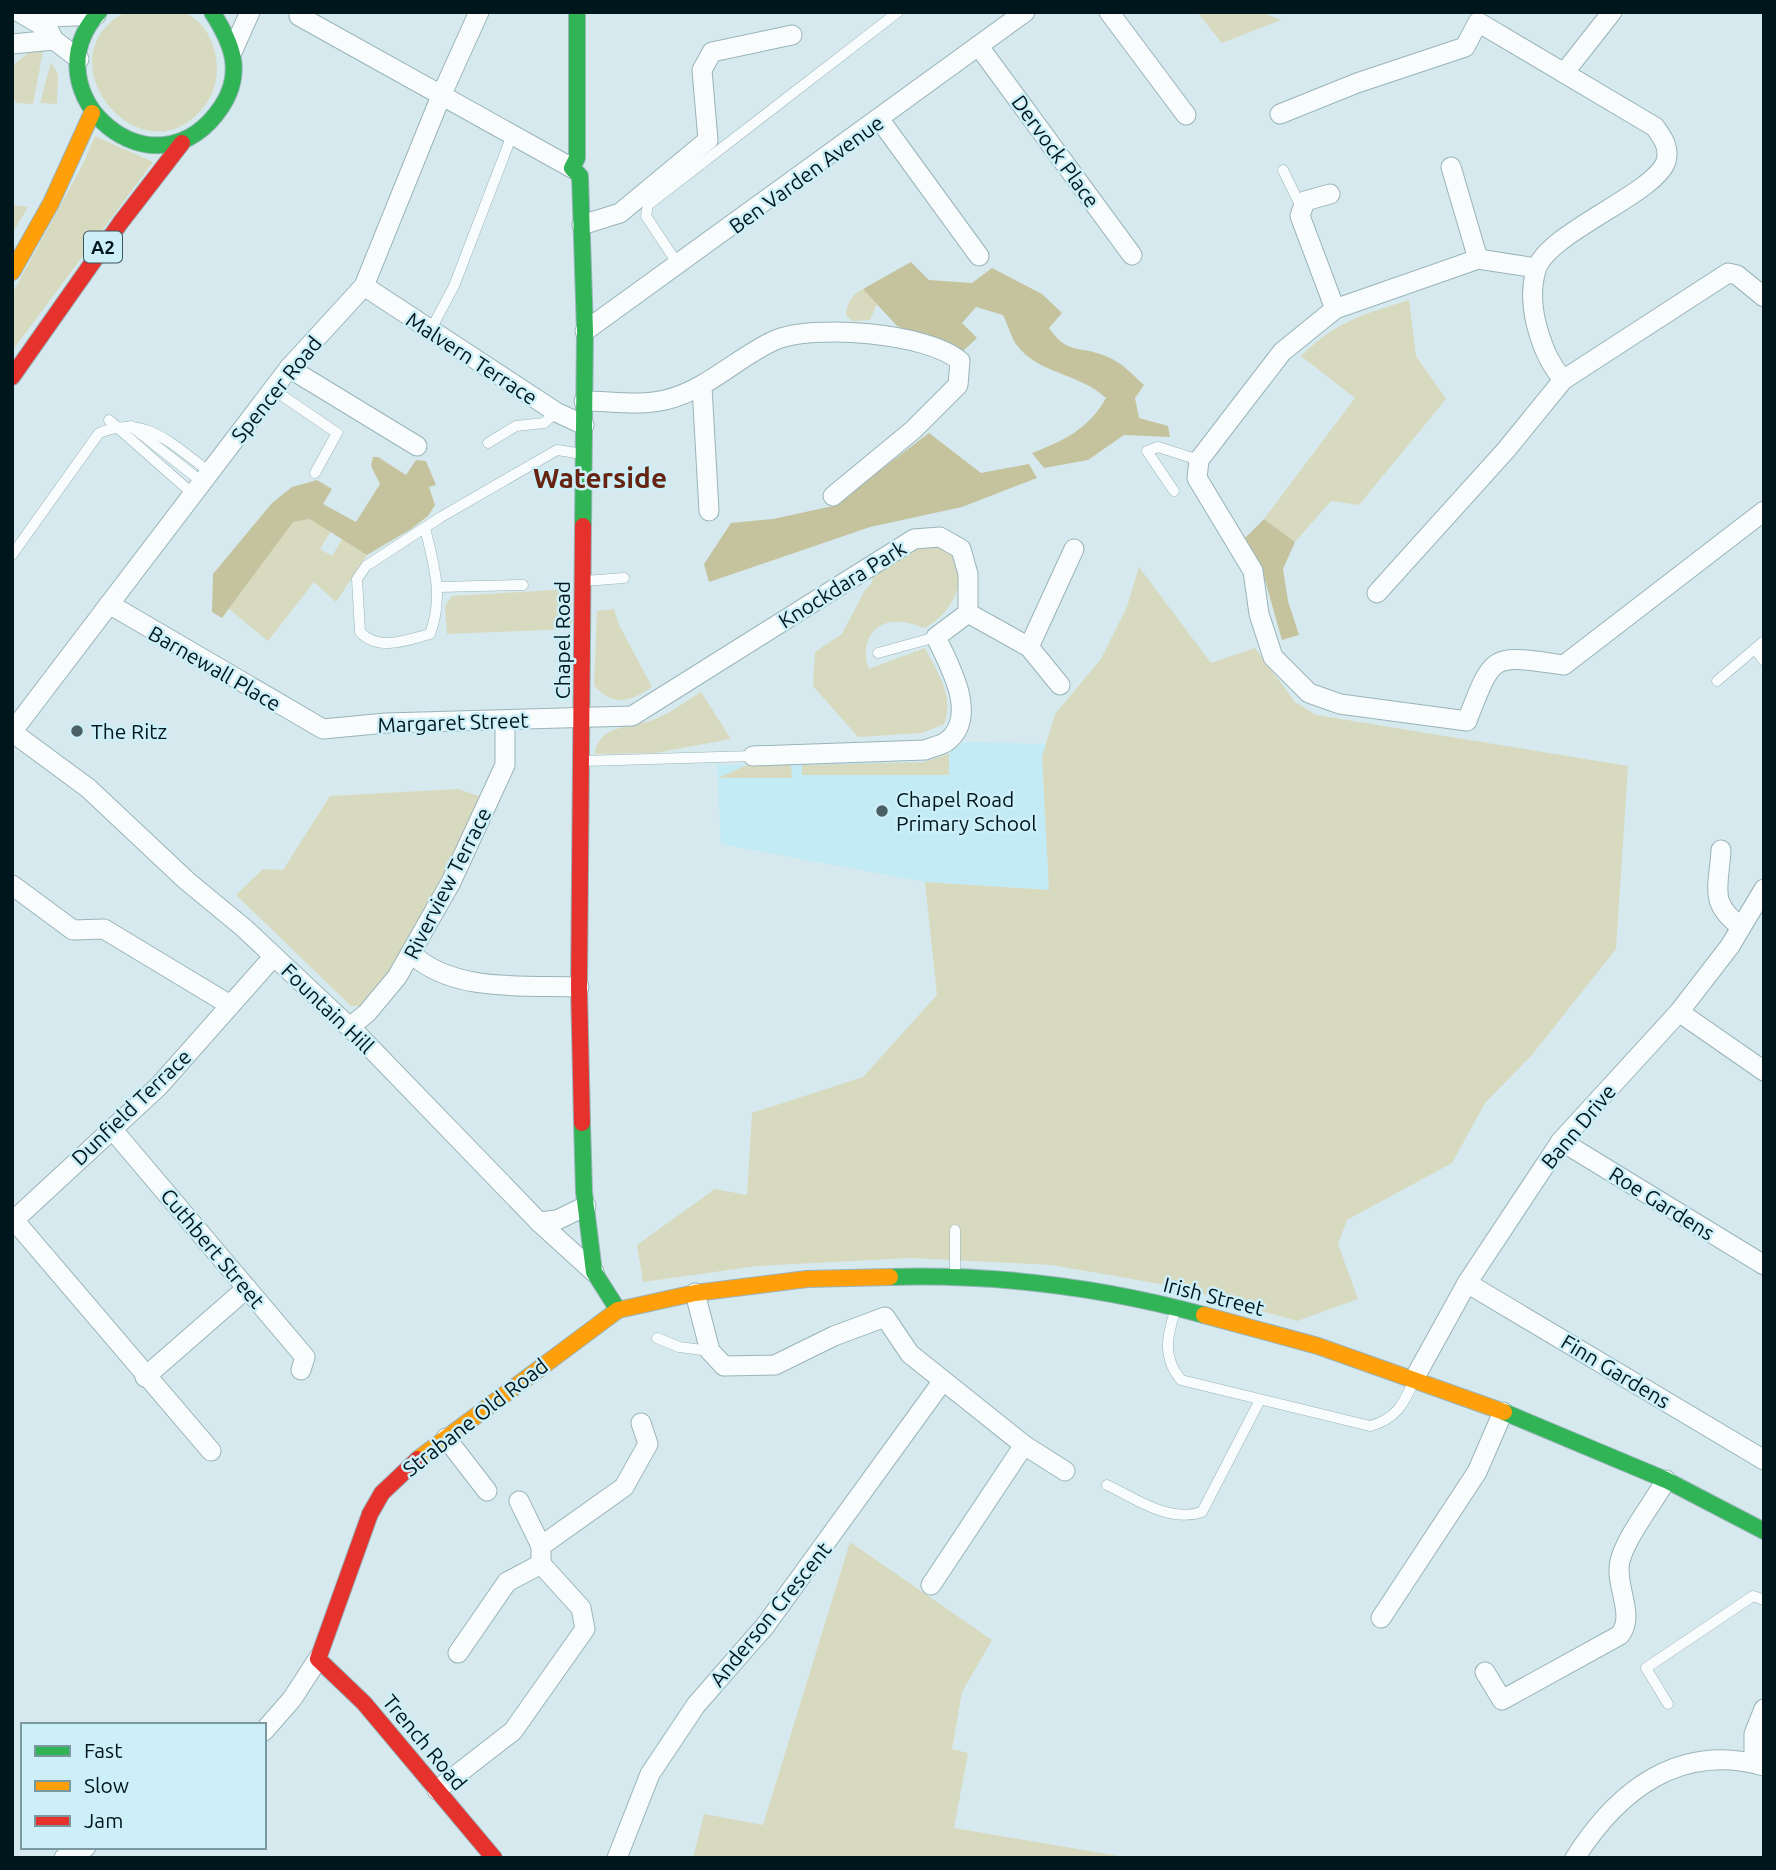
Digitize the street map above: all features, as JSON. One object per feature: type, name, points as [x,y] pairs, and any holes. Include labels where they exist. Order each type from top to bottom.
[{"type":"main road","name":"Chapel Road","points":[[577,12],[577,158],[572,168],[580,176],[585,331],[579,987],[586,1206],[594,1272]]},
{"type":"main road","points":[[97,14],[83,35],[78,75],[82,92],[92,113],[116,135],[135,143],[157,147],[182,143]]},
{"type":"main road","name":"A2","points":[[12,377],[121,222],[182,143],[205,129],[222,109],[232,84],[232,52],[216,15]]},
{"type":"main road","points":[[12,272],[51,203],[92,113]]},
{"type":"main road","name":"Fountain Hill","points":[[594,1272],[618,1310]]},
{"type":"main road","name":"Irish Street","points":[[618,1310],[695,1293],[807,1279],[955,1278],[1048,1283],[1176,1308],[1287,1337],[1414,1379],[1503,1412],[1666,1480],[1764,1531]]},
{"type":"main road","name":"Strabane Old Road","points":[[318,1659],[370,1514],[382,1493],[405,1468],[618,1310]]},
{"type":"main road","name":"Trench Road","points":[[318,1659],[364,1703],[494,1858]]},
{"type":"street","points":[[232,52],[250,12]]},
{"type":"street","name":"Spencer Road","points":[[12,732],[289,368],[364,286],[441,96],[479,12]]},
{"type":"street","name":"Ben Varden Avenue","points":[[585,331],[980,48],[1025,12]]},
{"type":"street","points":[[1109,12],[1186,115]]},
{"type":"street","points":[[1564,73],[1612,12]]},
{"type":"street","points":[[19,14],[97,14]]},
{"type":"street","points":[[19,14],[48,29],[54,40],[79,59]]},
{"type":"street","points":[[299,16],[572,168]]},
{"type":"street","points":[[1280,114],[1357,83],[1465,47],[1478,22],[1654,127],[1666,142],[1666,162],[1653,178],[1552,248],[1536,268],[1532,305],[1545,358],[1563,380]]},
{"type":"street","points":[[582,225],[620,213],[708,140],[702,70],[712,52],[792,35]]},
{"type":"street","points":[[12,44],[54,40]]},
{"type":"street","name":"Dervock Place","points":[[980,48],[1132,255]]},
{"type":"street","points":[[880,120],[979,256]]},
{"type":"street","points":[[1451,167],[1478,259]]},
{"type":"street","points":[[1330,194],[1305,201],[1300,216],[1335,309]]},
{"type":"street","points":[[1536,268],[1478,259],[1335,309],[1282,352],[1199,460],[1197,478],[1253,571],[1259,614],[1273,657],[1309,692],[1340,704],[1467,721],[1487,670],[1509,657],[1564,666],[1764,511]]},
{"type":"street","points":[[1377,593],[1506,450],[1563,380],[1728,274],[1737,275],[1764,297]]},
{"type":"street","name":"Malvern Terrace","points":[[364,286],[556,412],[584,425]]},
{"type":"street","points":[[584,401],[665,400],[702,387],[776,340],[800,335],[883,335],[921,341],[948,351],[960,361],[958,385],[895,446],[833,496]]},
{"type":"street","points":[[289,368],[417,446]]},
{"type":"street","points":[[702,387],[709,511]]},
{"type":"street","name":"Knockdara Park","points":[[583,718],[632,716],[914,539],[940,537],[961,549],[968,574],[968,614]]},
{"type":"street","points":[[1029,647],[1074,549]]},
{"type":"street","name":"Barnewall Place","points":[[109,604],[323,729]]},
{"type":"street","points":[[754,756],[925,750],[946,742],[958,727],[962,700],[936,637],[968,614],[1029,647],[1060,685]]},
{"type":"street","name":"Margaret Street","points":[[323,729],[387,723],[583,718]]},
{"type":"street","name":"Riverview Terrace","points":[[350,1027],[368,1013],[412,954],[451,882],[505,765],[505,721]]},
{"type":"street","name":"Fountain Hill","points":[[12,732],[88,788],[274,956],[350,1027],[539,1222],[594,1272]]},
{"type":"street","points":[[1721,850],[1717,904],[1724,914],[1741,927]]},
{"type":"street","points":[[12,885],[73,930],[104,929],[230,1005]]},
{"type":"street","name":"Bann Drive","points":[[1414,1379],[1467,1283],[1561,1141],[1679,1012],[1741,927],[1764,888]]},
{"type":"street","points":[[412,954],[446,976],[499,984],[579,987]]},
{"type":"street","name":"Dunfield Terrace","points":[[13,1220],[159,1086],[274,956]]},
{"type":"street","points":[[1679,1012],[1764,1071]]},
{"type":"street","name":"Cuthbert Street","points":[[112,1129],[305,1357],[301,1370]]},
{"type":"street","name":"Roe Gardens","points":[[1561,1141],[1764,1265]]},
{"type":"street","points":[[539,1222],[557,1220],[586,1206]]},
{"type":"street","points":[[13,1220],[211,1451]]},
{"type":"street","name":"Finn Gardens","points":[[1467,1283],[1764,1460]]},
{"type":"street","points":[[145,1377],[247,1288]]},
{"type":"street","points":[[695,1293],[710,1351],[724,1366],[775,1365],[834,1336],[885,1317],[909,1354],[1024,1445],[1065,1471]]},
{"type":"street","name":"Anderson Crescent","points":[[617,1858],[650,1774],[696,1705],[765,1626],[942,1382]]},
{"type":"street","points":[[1381,1618],[1478,1472],[1503,1412]]},
{"type":"street","points":[[458,1653],[507,1582],[624,1487],[648,1444],[641,1423]]},
{"type":"street","points":[[446,1438],[487,1491]]},
{"type":"street","points":[[931,1585],[1024,1445]]},
{"type":"street","points":[[1485,1672],[1502,1700],[1620,1635],[1626,1622],[1617,1579],[1620,1559],[1666,1480]]},
{"type":"street","points":[[437,1790],[513,1731],[585,1629],[581,1608],[541,1555],[519,1501]]},
{"type":"street","name":"Strabane Old Road","points":[[266,1729],[292,1699],[318,1659]]},
{"type":"street","points":[[1575,1858],[1590,1835],[1621,1802],[1651,1776],[1673,1767],[1699,1762],[1759,1765],[1755,1734],[1764,1709]]},
{"type":"street","points":[[64,1858],[82,1849]]},
{"type":"lane","points":[[679,266],[646,216],[648,205],[898,12]]},
{"type":"lane","points":[[430,331],[454,286],[512,135]]},
{"type":"lane","points":[[1283,170],[1301,208]]},
{"type":"lane","points":[[274,390],[337,433],[315,473]]},
{"type":"lane","points":[[488,443],[516,425],[544,423],[556,412]]},
{"type":"lane","points":[[112,423],[202,483]]},
{"type":"lane","points":[[12,555],[99,433],[112,423],[150,428],[202,483]]},
{"type":"lane","points":[[1174,491],[1147,451],[1158,447],[1199,460]]},
{"type":"lane","points":[[425,528],[439,587],[436,618],[430,634],[383,644],[369,641],[360,632],[357,579],[366,566],[425,528],[557,450],[583,454]]},
{"type":"lane","points":[[583,581],[624,578]]},
{"type":"lane","points":[[439,587],[523,585]]},
{"type":"lane","points":[[878,653],[936,637]]},
{"type":"lane","points":[[1717,681],[1764,641]]},
{"type":"lane","points":[[1755,649],[1764,660]]},
{"type":"lane","points":[[581,761],[754,756]]},
{"type":"lane","points":[[955,1230],[955,1278]]},
{"type":"lane","points":[[1176,1308],[1166,1348],[1170,1367],[1181,1380],[1370,1426],[1387,1421],[1402,1407],[1414,1379]]},
{"type":"lane","points":[[657,1338],[679,1347],[710,1351]]},
{"type":"lane","points":[[1107,1485],[1168,1514],[1190,1516],[1202,1512],[1260,1399]]},
{"type":"lane","points":[[1668,1704],[1646,1668],[1753,1596],[1764,1600]]},
{"type":"shaded area","name":"Chapel Road Primary School","points":[[964,742],[1046,744],[1042,757],[1049,890],[925,882],[721,844],[717,765],[923,762],[949,754]]},
{"type":"green space","points":[[179,11],[196,19],[211,39],[217,65],[213,90],[208,101],[183,125],[157,132],[132,125],[110,108],[96,84],[92,58],[101,33],[126,12]]},
{"type":"green space","points":[[1197,12],[1261,12],[1281,20],[1222,43]]},
{"type":"green space","points":[[43,51],[33,104],[17,103],[12,98],[14,64],[30,52]]},
{"type":"green space","points":[[51,62],[58,75],[57,104],[40,103]]},
{"type":"green space","points":[[95,136],[153,162],[12,351],[12,294],[83,164]]},
{"type":"green space","points":[[12,205],[28,207],[12,234]]},
{"type":"green space","points":[[911,262],[929,280],[972,283],[992,268],[1042,294],[1062,313],[1049,328],[1056,337],[1069,346],[1098,353],[1118,362],[1144,385],[1135,398],[1139,418],[1168,426],[1170,437],[1124,435],[1088,460],[1044,468],[1032,453],[1074,433],[1092,418],[1106,398],[1083,383],[1045,367],[1023,352],[1014,341],[1003,315],[976,307],[962,323],[977,338],[962,352],[897,326],[863,289]]},
{"type":"green space","points":[[863,289],[877,304],[870,320],[852,321],[846,315],[848,307],[853,296]]},
{"type":"green space","points":[[1409,300],[1416,356],[1446,399],[1359,505],[1331,501],[1295,542],[1264,519],[1355,398],[1301,356],[1326,335],[1351,320]]},
{"type":"green space","points":[[929,433],[981,473],[1029,464],[1037,478],[962,507],[870,527],[709,582],[704,564],[731,523],[773,519],[833,506]]},
{"type":"green space","points":[[373,457],[378,457],[406,475],[416,460],[426,461],[436,485],[429,487],[435,505],[428,516],[367,555],[310,519],[293,522],[222,618],[212,612],[213,574],[272,503],[292,487],[317,480],[332,489],[323,504],[356,522],[380,484],[371,466]]},
{"type":"green space","points":[[310,519],[331,531],[320,549],[332,556],[343,538],[367,555],[336,602],[314,582],[268,641],[229,609],[292,522]]},
{"type":"green space","points":[[1264,519],[1295,542],[1283,569],[1288,601],[1299,635],[1282,640],[1261,566],[1244,539]]},
{"type":"green space","points":[[930,546],[945,551],[955,560],[959,571],[959,584],[954,598],[936,621],[924,628],[899,622],[879,626],[869,638],[866,653],[869,669],[925,648],[946,694],[947,714],[944,724],[922,733],[858,737],[813,686],[815,652],[842,634],[865,590],[872,583],[873,572],[916,548]]},
{"type":"green space","points":[[1139,567],[1211,663],[1255,648],[1295,702],[1316,715],[1628,766],[1616,949],[1531,1056],[1485,1103],[1452,1163],[1347,1220],[1338,1244],[1358,1299],[1297,1321],[1177,1287],[1052,1265],[910,1258],[757,1266],[643,1282],[637,1245],[715,1189],[747,1195],[752,1113],[863,1077],[937,995],[925,882],[1049,890],[1042,757],[1055,714],[1101,659],[1127,607]]},
{"type":"green space","points":[[572,589],[572,629],[447,634],[445,606],[452,596]]},
{"type":"green space","points":[[614,609],[619,625],[652,687],[630,699],[608,697],[594,685],[597,611]]},
{"type":"green space","points":[[701,692],[731,739],[655,753],[595,754],[597,744],[609,732],[659,717]]},
{"type":"green space","points":[[949,754],[949,775],[802,775],[802,765],[923,762]]},
{"type":"green space","points":[[749,764],[791,765],[792,778],[718,778]]},
{"type":"green space","points":[[458,789],[482,797],[411,938],[368,1006],[351,1006],[236,895],[263,869],[283,870],[330,796]]},
{"type":"green space","points":[[850,1542],[992,1640],[962,1692],[952,1749],[968,1753],[954,1828],[1130,1858],[693,1858],[704,1814],[763,1825]]},
{"type":"traffic: fast","points":[[99,12],[81,43],[78,75],[88,104],[108,127],[135,142],[165,145],[195,134],[222,106],[229,93],[233,81],[233,58],[225,35],[212,12]]},
{"type":"traffic: fast","points":[[577,12],[577,158],[572,168],[580,176],[585,331],[583,526]]},
{"type":"traffic: fast","points":[[582,1123],[584,1192],[594,1272],[618,1310]]},
{"type":"traffic: fast","points":[[890,1277],[969,1278],[1048,1284],[1126,1297],[1204,1315]]},
{"type":"traffic: fast","points":[[1504,1412],[1666,1480],[1764,1531]]},
{"type":"traffic: slow","points":[[12,272],[51,203],[92,113]]},
{"type":"traffic: slow","points":[[418,1459],[618,1310],[695,1293],[807,1279],[890,1277]]},
{"type":"traffic: slow","points":[[1204,1315],[1318,1346],[1504,1412]]},
{"type":"traffic: jam","points":[[12,377],[121,222],[182,143]]},
{"type":"traffic: jam","points":[[582,1123],[579,987],[583,526]]},
{"type":"traffic: jam","points":[[418,1459],[382,1493],[370,1514],[318,1659],[364,1703],[494,1858]]},
{"type":"place","name":"The Ritz","points":[[77,731]]},
{"type":"place","name":"Chapel Road Primary School","points":[[882,811]]},
{"type":"district","name":"Waterside","points":[[600,477]]}]
